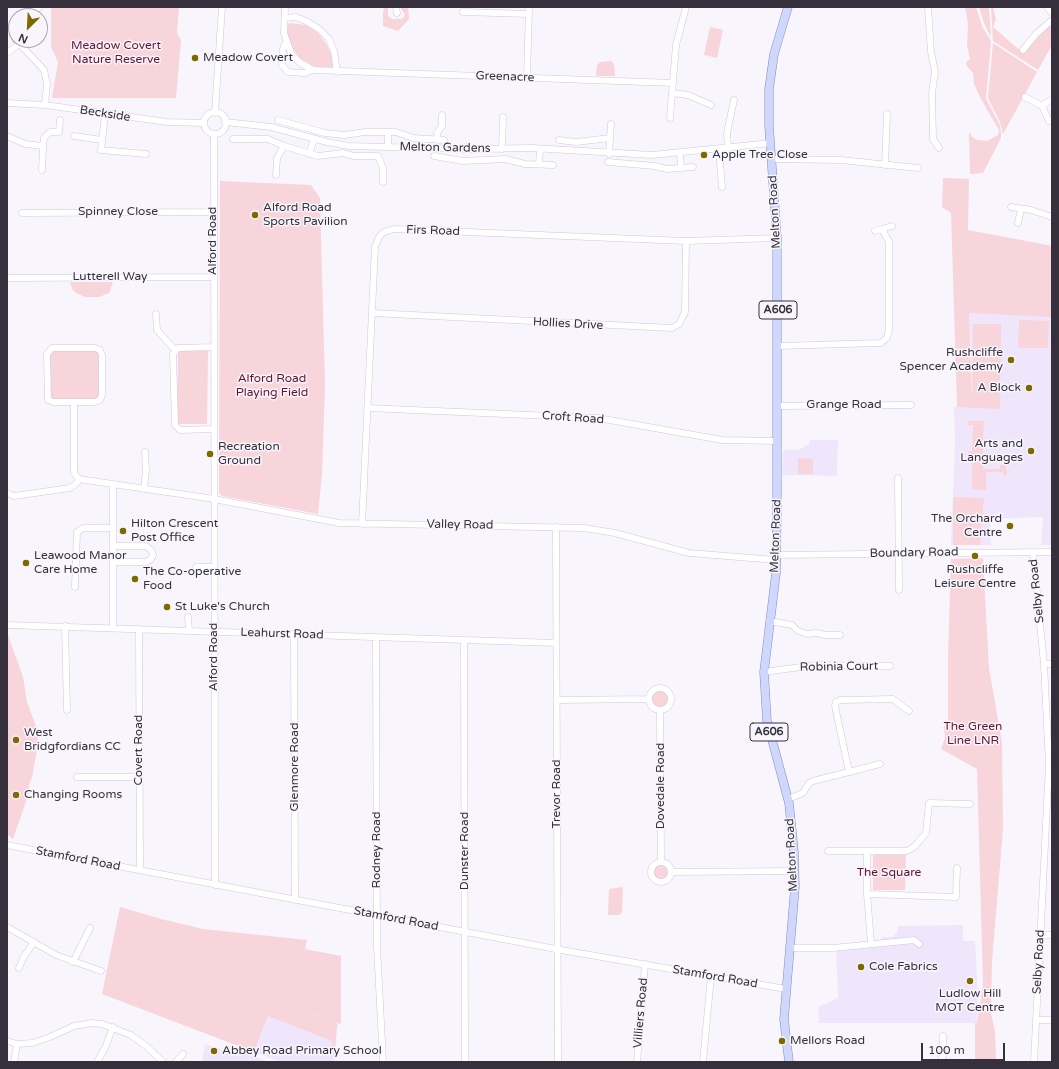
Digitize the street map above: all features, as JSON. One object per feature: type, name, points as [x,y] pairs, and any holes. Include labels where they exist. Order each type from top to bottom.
[{"type":"main road","name":"Melton Road","points":[[788,7],[777,40],[770,74],[770,143],[777,238],[778,441],[776,557],[764,672],[767,722],[788,799],[792,824],[795,871],[791,948],[784,1019],[789,1062]]},
{"type":"street","points":[[215,113],[222,7]]},
{"type":"street","name":"Greenacre","points":[[285,7],[284,18],[286,42],[290,53],[300,63],[313,70]]},
{"type":"street","points":[[527,78],[529,7]]},
{"type":"street","points":[[670,118],[676,45],[686,7]]},
{"type":"street","points":[[928,7],[931,52],[935,72],[932,92],[932,139],[939,148]]},
{"type":"street","points":[[1047,7],[1052,13]]},
{"type":"street","points":[[463,12],[529,14]]},
{"type":"street","points":[[284,18],[296,18],[308,22],[319,29],[329,39],[334,51],[337,72]]},
{"type":"street","points":[[1023,50],[1036,34],[1052,20]]},
{"type":"street","name":"Greenacre","points":[[286,42],[283,49],[282,65],[288,72],[305,72],[313,70],[673,83]]},
{"type":"street","points":[[24,48],[44,70],[48,84],[45,105]]},
{"type":"street","points":[[672,93],[688,95],[706,101],[711,106]]},
{"type":"street","points":[[706,101],[709,95]]},
{"type":"street","points":[[1025,97],[1042,106],[1049,122]]},
{"type":"street","points":[[1042,106],[1052,99]]},
{"type":"street","points":[[728,148],[727,133],[734,100]]},
{"type":"street","name":"Beckside","points":[[7,104],[45,105],[105,115],[167,122],[204,123]]},
{"type":"street","points":[[215,113],[222,116],[226,122],[223,131],[214,134],[205,128],[204,123],[207,116],[215,113]]},
{"type":"street","points":[[885,165],[887,114]]},
{"type":"street","points":[[101,150],[105,115]]},
{"type":"street","name":"Melton Gardens","points":[[278,120],[325,133],[344,135],[364,132],[388,132],[413,138],[441,140],[437,133],[442,126],[442,115]]},
{"type":"street","name":"Melton Gardens","points":[[502,149],[503,117]]},
{"type":"street","points":[[42,170],[44,138],[50,132],[59,132],[60,120]]},
{"type":"street","name":"Melton Gardens","points":[[226,122],[272,127],[349,146],[540,149],[610,154],[680,153],[770,143]]},
{"type":"street","points":[[610,154],[611,124]]},
{"type":"street","name":"Melton Gardens","points":[[388,132],[388,147]]},
{"type":"street","name":"Alford Road","points":[[214,134],[213,347],[215,884]]},
{"type":"street","points":[[7,136],[25,144],[43,146]]},
{"type":"street","points":[[74,136],[102,140]]},
{"type":"street","points":[[309,154],[314,138]]},
{"type":"street","points":[[559,140],[576,142],[610,138]]},
{"type":"street","points":[[233,139],[268,139],[284,146],[318,156],[343,153],[354,156],[378,156],[383,168],[383,182]]},
{"type":"street","points":[[276,175],[277,158],[284,146]]},
{"type":"street","points":[[94,149],[146,154]]},
{"type":"street","points":[[539,164],[540,149]]},
{"type":"street","points":[[719,149],[722,187]]},
{"type":"street","points":[[680,153],[682,168]]},
{"type":"street","name":"Melton Gardens","points":[[434,156],[463,161],[505,159],[525,164],[554,165]]},
{"type":"street","points":[[772,158],[841,160],[918,168]]},
{"type":"street","points":[[608,162],[655,166],[667,169],[693,168]]},
{"type":"street","points":[[1010,207],[1052,217]]},
{"type":"street","points":[[1018,223],[1021,209]]},
{"type":"street","name":"Spinney Close","points":[[22,212],[213,212]]},
{"type":"street","points":[[875,231],[892,226]]},
{"type":"street","points":[[778,346],[881,343],[887,338],[889,329],[889,242],[882,228]]},
{"type":"street","name":"Firs Road","points":[[362,524],[375,247],[379,237],[388,230],[686,241],[777,238]]},
{"type":"street","name":"Hollies Drive","points":[[372,313],[672,328],[679,324],[685,312],[686,241]]},
{"type":"street","name":"Lutterell Way","points":[[7,278],[213,277]]},
{"type":"street","points":[[156,314],[157,330],[175,350],[175,425],[180,430],[214,429]]},
{"type":"street","points":[[175,350],[178,348],[213,347]]},
{"type":"street","points":[[52,348],[95,348],[100,350],[102,355],[102,387],[100,400],[95,402],[74,402],[53,402],[48,400],[46,354],[52,348]]},
{"type":"street","points":[[7,493],[14,496],[70,488],[77,483],[79,479],[74,473],[74,402]]},
{"type":"street","name":"Grange Road","points":[[778,406],[911,405]]},
{"type":"street","name":"Croft Road","points":[[367,408],[598,418],[722,440],[778,441]]},
{"type":"street","points":[[144,489],[146,471],[145,452]]},
{"type":"street","points":[[898,478],[899,590]]},
{"type":"street","name":"Valley Road","points":[[79,479],[214,499],[319,520],[362,524],[584,528],[615,533],[689,553],[776,557]]},
{"type":"street","points":[[113,484],[113,628]]},
{"type":"street","name":"Trevor Road","points":[[556,527],[558,1062]]},
{"type":"street","points":[[75,587],[77,532],[83,528],[113,528]]},
{"type":"street","points":[[113,546],[146,546],[151,550],[153,555],[151,559],[146,562],[113,562]]},
{"type":"street","name":"Selby Road","points":[[1033,552],[1044,664],[1049,765],[1034,1062]]},
{"type":"street","name":"Boundary Road","points":[[776,557],[899,553],[1052,552]]},
{"type":"street","points":[[196,568],[214,567]]},
{"type":"street","points":[[188,617],[189,631]]},
{"type":"street","points":[[769,621],[792,626],[798,631],[807,634],[816,633],[840,636]]},
{"type":"street","name":"Leahurst Road","points":[[7,625],[556,644]]},
{"type":"street","points":[[65,626],[67,710]]},
{"type":"street","name":"Covert Road","points":[[139,629],[140,870]]},
{"type":"street","name":"Glenmore Road","points":[[294,634],[295,900]]},
{"type":"street","name":"Rodney Road","points":[[376,637],[377,915],[382,1062]]},
{"type":"street","name":"Dunster Road","points":[[464,640],[466,1062]]},
{"type":"street","points":[[1044,664],[1052,664]]},
{"type":"street","name":"Robinia Court","points":[[764,672],[816,665],[890,666]]},
{"type":"street","points":[[656,689],[666,690],[670,695],[670,702],[667,708],[660,710],[652,706],[649,699],[651,693],[656,689]]},
{"type":"street","points":[[557,700],[649,699]]},
{"type":"street","points":[[849,772],[835,706],[836,702],[840,700],[893,699],[909,711]]},
{"type":"street","name":"Dovedale Road","points":[[660,710],[661,862]]},
{"type":"street","points":[[788,799],[803,793],[809,783],[813,781],[880,764]]},
{"type":"street","points":[[77,776],[140,777]]},
{"type":"street","points":[[828,851],[902,852],[911,849],[926,834],[929,803],[970,804]]},
{"type":"street","name":"Stamford Road","points":[[7,846],[465,932],[786,989]]},
{"type":"street","points":[[867,852],[867,894],[871,943]]},
{"type":"street","points":[[661,862],[667,863],[671,872],[667,880],[661,882],[655,881],[651,875],[651,869],[655,864],[661,862]]},
{"type":"street","points":[[867,894],[956,897],[957,868]]},
{"type":"street","points":[[671,872],[795,871]]},
{"type":"street","points":[[957,880],[964,880]]},
{"type":"street","points":[[7,927],[56,955],[101,971]]},
{"type":"street","points":[[73,962],[90,928]]},
{"type":"street","points":[[1040,935],[1052,934]]},
{"type":"street","points":[[791,948],[833,948],[901,938],[914,940],[919,944]]},
{"type":"street","points":[[19,968],[23,958],[34,942]]},
{"type":"street","name":"Villiers Road","points":[[637,1062],[645,964]]},
{"type":"street","points":[[703,1062],[711,976]]},
{"type":"street","points":[[1036,1020],[1052,1020]]},
{"type":"street","points":[[7,1041],[17,1044],[32,1043],[50,1038],[74,1026],[92,1023],[113,1027],[136,1038],[163,1062]]},
{"type":"street","points":[[97,1062],[105,1048],[113,1027]]},
{"type":"street","points":[[939,1062],[943,1056],[944,1036]]},
{"type":"street","points":[[14,1062],[17,1044]]},
{"type":"street","points":[[176,1062],[183,1054]]},
{"type":"shaded area","name":"Rushcliffe Spencer Academy","points":[[968,230],[1052,246],[1052,545],[1041,545],[1043,517],[990,519],[991,545],[951,545],[955,442],[954,407],[973,407],[969,313]]},
{"type":"shaded area","points":[[810,440],[838,440],[837,476],[782,475],[783,450],[798,450],[809,444]]},
{"type":"shaded area","points":[[963,925],[963,941],[975,941],[978,995],[977,1023],[819,1023],[818,1007],[838,998],[836,949],[876,946],[882,937],[893,937],[898,930],[898,926]]},
{"type":"shaded area","points":[[275,999],[338,1023],[334,1062],[280,1062],[254,1052]]},
{"type":"shaded area","name":"Abbey Road Primary School","points":[[205,1044],[231,1053],[233,1048],[269,1062],[202,1062]]},
{"type":"green space","name":"Meadow Covert Nature Reserve","points":[[51,7],[179,7],[177,32],[181,41],[176,98],[52,98],[58,62],[51,47]]},
{"type":"green space","points":[[385,7],[388,7],[388,16],[392,19],[402,19],[405,15],[400,7],[408,7],[409,19],[398,31],[383,26],[383,12]]},
{"type":"green space","points":[[965,7],[976,7],[982,26],[991,41],[986,99],[1000,125],[1001,133],[1001,138],[983,173],[970,174],[969,132],[972,137],[977,140],[987,141],[998,135],[999,130],[974,84],[973,73],[967,66],[966,62],[970,59],[967,46],[968,24]]},
{"type":"green space","points":[[979,7],[989,7],[991,37],[984,23]]},
{"type":"green space","points":[[991,7],[993,7],[996,19],[993,27],[1023,53],[1052,23],[1052,45],[1038,70],[993,41]]},
{"type":"green space","points":[[290,23],[306,25],[318,33],[327,45],[332,56],[334,65],[331,69],[315,67],[299,58],[288,41],[287,26]]},
{"type":"green space","points":[[710,27],[723,30],[717,58],[704,55]]},
{"type":"green space","points":[[993,43],[1037,72],[1003,134],[1000,122],[988,98]]},
{"type":"green space","points":[[611,61],[614,64],[615,76],[596,76],[597,65],[600,62]]},
{"type":"green space","points":[[943,178],[969,179],[968,230],[1052,246],[1052,317],[969,313],[972,398],[973,324],[1001,324],[1000,409],[957,407],[951,213],[942,207]]},
{"type":"green space","name":"Alford Road Playing Field","points":[[220,181],[311,185],[320,198],[325,385],[322,474],[318,514],[222,496],[219,493]]},
{"type":"green space","points":[[70,282],[113,282],[109,293],[99,297],[85,297],[76,293],[72,289]]},
{"type":"green space","points":[[1019,320],[1049,321],[1048,348],[1018,348]]},
{"type":"green space","points":[[48,350],[100,350],[100,400],[48,400]]},
{"type":"green space","points":[[178,351],[208,351],[207,424],[177,424]]},
{"type":"green space","points":[[968,421],[984,421],[983,440],[998,440],[998,442],[983,442],[983,469],[1000,469],[1000,465],[1005,465],[1007,470],[1007,475],[1003,475],[1003,472],[986,472],[986,490],[972,489],[972,455],[968,455],[969,451],[972,451],[973,425],[968,425]]},
{"type":"green space","points":[[798,458],[813,459],[813,474],[798,474]]},
{"type":"green space","points":[[953,497],[984,498],[980,545],[953,545]]},
{"type":"green space","name":"The Green Line LNR","points":[[983,558],[989,668],[1002,743],[1003,829],[992,961],[991,1013],[995,1031],[996,1062],[975,1062],[975,1023],[977,1023],[983,984],[977,769],[941,749],[945,738],[944,727],[948,721],[951,559]]},
{"type":"green space","points":[[7,632],[23,677],[27,702],[38,732],[37,750],[29,785],[29,793],[13,839],[7,834]]},
{"type":"green space","points":[[660,691],[666,693],[668,699],[666,705],[660,707],[654,705],[652,699],[654,693]]},
{"type":"green space","name":"The Square","points":[[873,855],[906,855],[905,890],[873,890]]},
{"type":"green space","points":[[661,864],[668,869],[669,872],[664,879],[661,880],[654,875],[653,872],[658,865]]},
{"type":"green space","points":[[623,887],[622,912],[619,915],[608,915],[609,889]]},
{"type":"green space","points":[[120,907],[203,929],[307,940],[305,949],[341,956],[341,1024],[275,1000],[337,1023],[335,1048],[332,1047],[332,1041],[268,1016],[254,1052],[102,994]]},
{"type":"place","name":"Meadow Covert","points":[[195,58]]},
{"type":"place","name":"Apple Tree Close","points":[[704,155]]},
{"type":"place","name":"Alford Road Sports Pavilion","points":[[255,215]]},
{"type":"place","name":"Rushcliffe Spencer Academy","points":[[1011,360]]},
{"type":"place","name":"A Block","points":[[1029,388]]},
{"type":"place","name":"Arts and Languages","points":[[1031,451]]},
{"type":"place","name":"Recreation Ground","points":[[210,454]]},
{"type":"place","name":"The Orchard Centre","points":[[1010,526]]},
{"type":"place","name":"Hilton Crescent Post Office","points":[[123,531]]},
{"type":"place","name":"Rushcliffe Leisure Centre","points":[[975,556]]},
{"type":"place","name":"Leawood Manor Care Home","points":[[26,563]]},
{"type":"place","name":"The Co-operative Food","points":[[135,579]]},
{"type":"place","name":"St Luke's Church","points":[[167,607]]},
{"type":"place","name":"West Bridgfordians CC","points":[[16,740]]},
{"type":"place","name":"Changing Rooms","points":[[16,795]]},
{"type":"place","name":"Cole Fabrics","points":[[861,967]]},
{"type":"place","name":"Ludlow Hill MOT Centre","points":[[970,981]]},
{"type":"place","name":"Mellors Road","points":[[782,1041]]},
{"type":"place","name":"Abbey Road Primary School","points":[[214,1051]]}]
